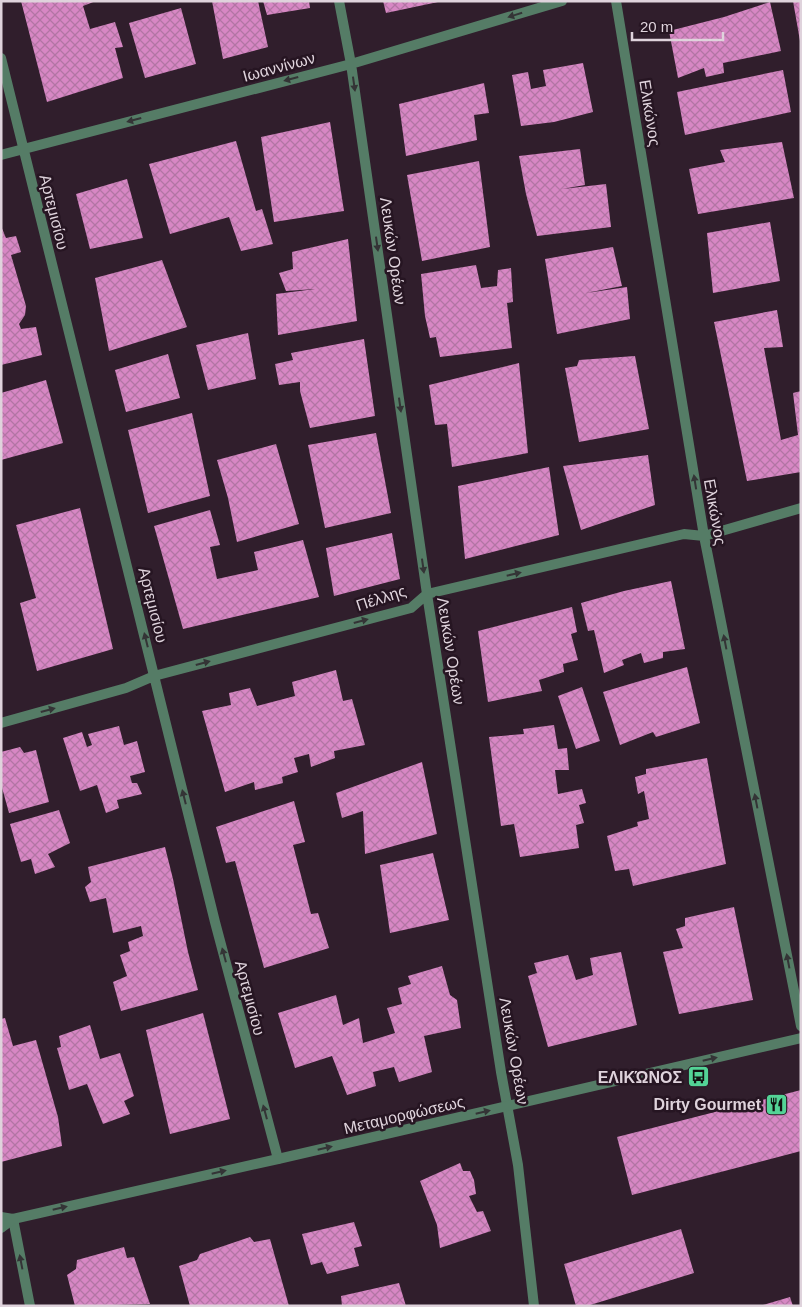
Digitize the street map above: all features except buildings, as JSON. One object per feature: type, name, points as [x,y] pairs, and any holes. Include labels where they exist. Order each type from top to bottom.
[{"type":"street","name":"Λευκών Ορέων","points":[[338,1],[351,64],[427,594],[501,1072],[518,1164],[534,1306]]},
{"type":"street","name":"Ιωαννίνων","points":[[1,156],[351,64],[562,1]]},
{"type":"street","name":"Ελικώνος","points":[[616,1],[704,536],[801,1026]]},
{"type":"street","name":"Αρτεμισίου","points":[[1,58],[215,922],[278,1159]]},
{"type":"street","name":"Πέλλης","points":[[1,723],[126,688],[154,676],[411,608],[427,594],[684,534],[704,536],[801,508]]},
{"type":"street","name":"Μεταμορφώσεως","points":[[1,1228],[13,1219],[801,1038]]},
{"type":"street","name":"Μεταμορφώσεως","points":[[1,1216],[13,1219]]},
{"type":"street","points":[[13,1219],[30,1306]]},
{"type":"place","name":"ΕΛΙΚΏΝΟΣ","points":[[698,1077]]},
{"type":"place","name":"Dirty Gourmet","points":[[777,1104]]}]
